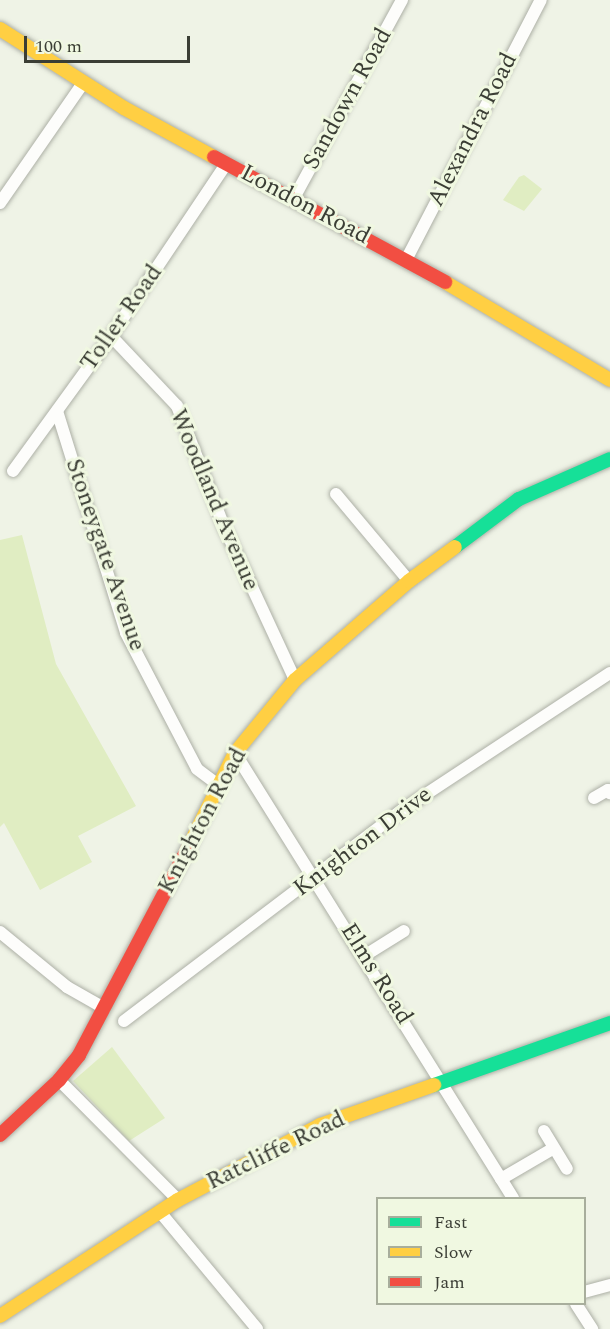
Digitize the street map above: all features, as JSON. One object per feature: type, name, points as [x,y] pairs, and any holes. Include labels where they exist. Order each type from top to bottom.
[{"type":"street","name":"Sandown Road","points":[[294,198],[402,0]]},
{"type":"street","name":"Alexandra Road","points":[[406,260],[541,0]]},
{"type":"street","name":"London Road","points":[[0,28],[83,83],[406,260],[553,343],[610,380]]},
{"type":"street","points":[[0,203],[83,83]]},
{"type":"street","name":"Toller Road","points":[[13,471],[111,336],[227,163]]},
{"type":"street","name":"Woodland Avenue","points":[[111,336],[177,406],[234,549],[295,680]]},
{"type":"street","name":"Stoneygate Avenue","points":[[57,411],[126,633],[197,769],[217,784]]},
{"type":"street","name":"Knighton Road","points":[[0,1135],[59,1080],[79,1054],[184,857],[217,784],[235,753],[295,680],[409,581],[519,499],[610,459]]},
{"type":"street","points":[[336,494],[409,581]]},
{"type":"street","name":"Knighton Drive","points":[[124,1021],[402,810],[610,674]]},
{"type":"street","name":"Elms Road","points":[[235,753],[316,877],[512,1197]]},
{"type":"street","points":[[594,798],[608,790],[610,793]]},
{"type":"street","points":[[363,956],[405,931]]},
{"type":"street","points":[[0,932],[67,987],[104,1008]]},
{"type":"street","name":"Ratcliffe Road","points":[[0,1316],[177,1200],[320,1125],[610,1023]]},
{"type":"street","points":[[59,1080],[177,1200]]},
{"type":"street","points":[[543,1131],[567,1169]]},
{"type":"street","points":[[501,1179],[554,1148]]},
{"type":"street","points":[[160,1212],[257,1329]]},
{"type":"street","points":[[586,1292],[610,1285]]},
{"type":"street","points":[[577,1305],[592,1329]]},
{"type":"green space","points":[[524,175],[542,189],[524,211],[503,200],[519,177]]},
{"type":"green space","points":[[22,535],[56,664],[136,806],[78,836],[92,862],[40,890],[4,823],[0,827],[0,540]]},
{"type":"green space","points":[[112,1047],[165,1118],[129,1141],[73,1081]]},
{"type":"traffic: fast","points":[[455,547],[519,499],[610,459]]},
{"type":"traffic: fast","points":[[434,1085],[610,1023]]},
{"type":"traffic: slow","points":[[0,29],[124,108],[214,157]]},
{"type":"traffic: slow","points":[[445,282],[610,380]]},
{"type":"traffic: slow","points":[[187,850],[235,753],[295,680],[409,581],[455,547]]},
{"type":"traffic: slow","points":[[0,1316],[178,1200],[320,1125],[434,1085]]},
{"type":"traffic: jam","points":[[214,157],[445,282]]},
{"type":"traffic: jam","points":[[0,1135],[59,1080],[79,1055],[187,850]]}]
